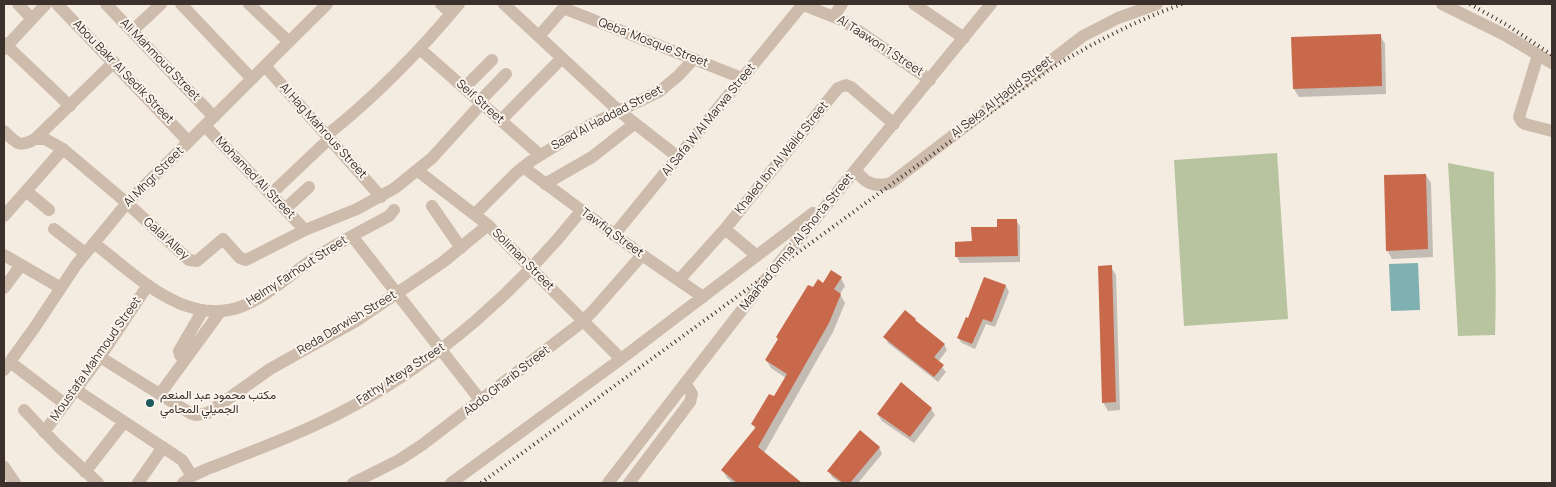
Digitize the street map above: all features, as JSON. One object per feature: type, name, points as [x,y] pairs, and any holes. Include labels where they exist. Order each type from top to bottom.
[{"type":"street","points":[[18,4],[32,19]]},
{"type":"street","points":[[46,4],[5,46],[70,106]]},
{"type":"street","name":"Abou Bakr Al Sedik Street","points":[[57,4],[188,141]]},
{"type":"street","name":"Ali Mahmoud Street","points":[[106,4],[214,116]]},
{"type":"street","points":[[132,31],[161,4]]},
{"type":"street","points":[[180,4],[252,79]]},
{"type":"street","points":[[249,4],[289,42]]},
{"type":"street","points":[[271,194],[328,136],[375,94],[420,49],[455,8],[440,4]]},
{"type":"street","points":[[504,4],[618,111],[678,157]]},
{"type":"street","name":"Al Taawon 1 Street","points":[[802,4],[834,16],[930,80]]},
{"type":"street","name":"Al Safa W Al Marwa Street","points":[[614,235],[802,4]]},
{"type":"street","points":[[834,16],[842,4]]},
{"type":"street","points":[[914,4],[964,38]]},
{"type":"street","name":"Maahad Omna' Al Shorta Street","points":[[608,483],[829,201],[991,4]]},
{"type":"street","name":"Al Seka Al Hadid Street","points":[[856,169],[859,175],[870,184],[884,185],[891,183],[1083,36],[1118,18],[1157,4]]},
{"type":"street","points":[[1442,4],[1505,35],[1552,63]]},
{"type":"street","name":"Al Mhgr Street","points":[[6,365],[40,321],[60,288],[85,253],[127,203],[289,42],[320,6]]},
{"type":"street","points":[[539,36],[565,6]]},
{"type":"street","name":"Qeba' Mosque Street","points":[[565,6],[742,78]]},
{"type":"street","name":"Seif Street","points":[[420,49],[540,155]]},
{"type":"street","points":[[1538,54],[1519,117],[1525,124],[1552,131]]},
{"type":"street","points":[[501,120],[562,58]]},
{"type":"street","name":"Saad Al Haddad Street","points":[[475,214],[523,167],[564,139],[665,87],[694,59]]},
{"type":"street","points":[[464,88],[492,60]]},
{"type":"street","points":[[4,132],[18,144],[27,144],[35,139],[114,62]]},
{"type":"street","name":"Al Hag Mahrous Street","points":[[265,66],[381,197]]},
{"type":"street","points":[[305,230],[381,197],[418,171],[443,148],[506,74]]},
{"type":"street","name":"Khaled Ibn Al Walid Street","points":[[679,280],[725,228],[842,86],[851,87],[894,124]]},
{"type":"street","points":[[546,184],[592,157],[634,124]]},
{"type":"street","name":"Mohamed Ali Street","points":[[205,126],[305,230]]},
{"type":"street","points":[[35,139],[45,139],[63,149],[127,203]]},
{"type":"street","points":[[4,216],[63,149]]},
{"type":"street","name":"Tawfiq Street","points":[[523,167],[614,235],[703,297]]},
{"type":"street","name":"Soliman Street","points":[[418,171],[488,225],[621,359]]},
{"type":"street","points":[[284,209],[309,187]]},
{"type":"street","points":[[26,191],[49,210]]},
{"type":"street","points":[[450,483],[621,359],[829,201]]},
{"type":"street","name":"Galal Alley","points":[[127,203],[193,262],[199,260],[221,239],[225,240],[240,258],[246,260],[305,230]]},
{"type":"street","points":[[432,206],[461,248]]},
{"type":"street","name":"Helmy Farhout Street","points":[[94,243],[148,285],[181,304],[220,312],[240,307],[258,298],[314,259],[389,216],[394,210]]},
{"type":"street","name":"Fathy Ateya Street","points":[[187,480],[307,429],[353,406],[440,350],[532,268],[581,211]]},
{"type":"street","name":"Reda Darwish Street","points":[[160,394],[190,413],[202,415],[217,408],[270,369],[356,321],[396,294],[461,248],[488,225]]},
{"type":"street","points":[[725,228],[757,256]]},
{"type":"street","points":[[54,229],[85,253]]},
{"type":"street","points":[[352,236],[481,401]]},
{"type":"street","points":[[4,255],[60,288]]},
{"type":"street","name":"Abdo Gharib Street","points":[[353,483],[374,474],[407,455],[481,401],[584,320],[642,255]]},
{"type":"street","points":[[4,288],[21,265]]},
{"type":"street","name":"Moustafa Mahmoud Street","points":[[44,432],[100,357],[148,285]]},
{"type":"street","points":[[185,359],[180,355],[179,351],[203,310]]},
{"type":"street","points":[[100,357],[160,394],[220,312]]},
{"type":"street","points":[[6,365],[65,404]]},
{"type":"street","points":[[629,483],[690,402],[692,394],[685,383]]},
{"type":"street","points":[[76,390],[182,460],[187,480]]},
{"type":"street","points":[[24,410],[44,432],[98,483]]},
{"type":"street","points":[[85,472],[124,422]]},
{"type":"street","points":[[138,483],[163,447]]},
{"type":"street","points":[[4,467],[15,483]]},
{"type":"green space","points":[[1277,153],[1288,319],[1184,326],[1174,160]]},
{"type":"green space","points":[[1448,163],[1494,172],[1495,335],[1458,336]]},
{"type":"water","points":[[1418,263],[1420,310],[1391,311],[1389,264]]},
{"type":"building","points":[[1381,34],[1382,86],[1293,89],[1291,37]]},
{"type":"building","points":[[1426,174],[1428,249],[1386,251],[1384,175]]},
{"type":"building","points":[[997,219],[1017,219],[1018,256],[955,257],[955,242],[972,241],[971,227],[997,227]]},
{"type":"building","points":[[1112,265],[1116,402],[1102,403],[1098,266]]},
{"type":"building","points":[[831,270],[842,277],[834,289],[841,294],[829,323],[758,447],[802,483],[737,483],[721,470],[756,427],[751,424],[769,394],[774,396],[787,374],[765,360],[778,339],[776,337],[808,285],[813,287],[818,279],[823,283]]},
{"type":"building","points":[[984,277],[1006,285],[992,322],[983,319],[972,344],[957,338],[966,317],[968,318]]},
{"type":"building","points":[[905,310],[945,344],[934,357],[944,365],[934,377],[883,337]]},
{"type":"building","points":[[901,382],[932,408],[910,437],[877,414]]},
{"type":"building","points":[[860,430],[880,447],[850,483],[843,483],[827,471]]},
{"type":"railway","points":[[481,483],[1050,69],[1114,33],[1182,4]]},
{"type":"railway","points":[[1470,4],[1507,25],[1552,55]]},
{"type":"place","name":"مكتب محمود عبد المنعم الجميلي المحامي","points":[[150,403]]}]
